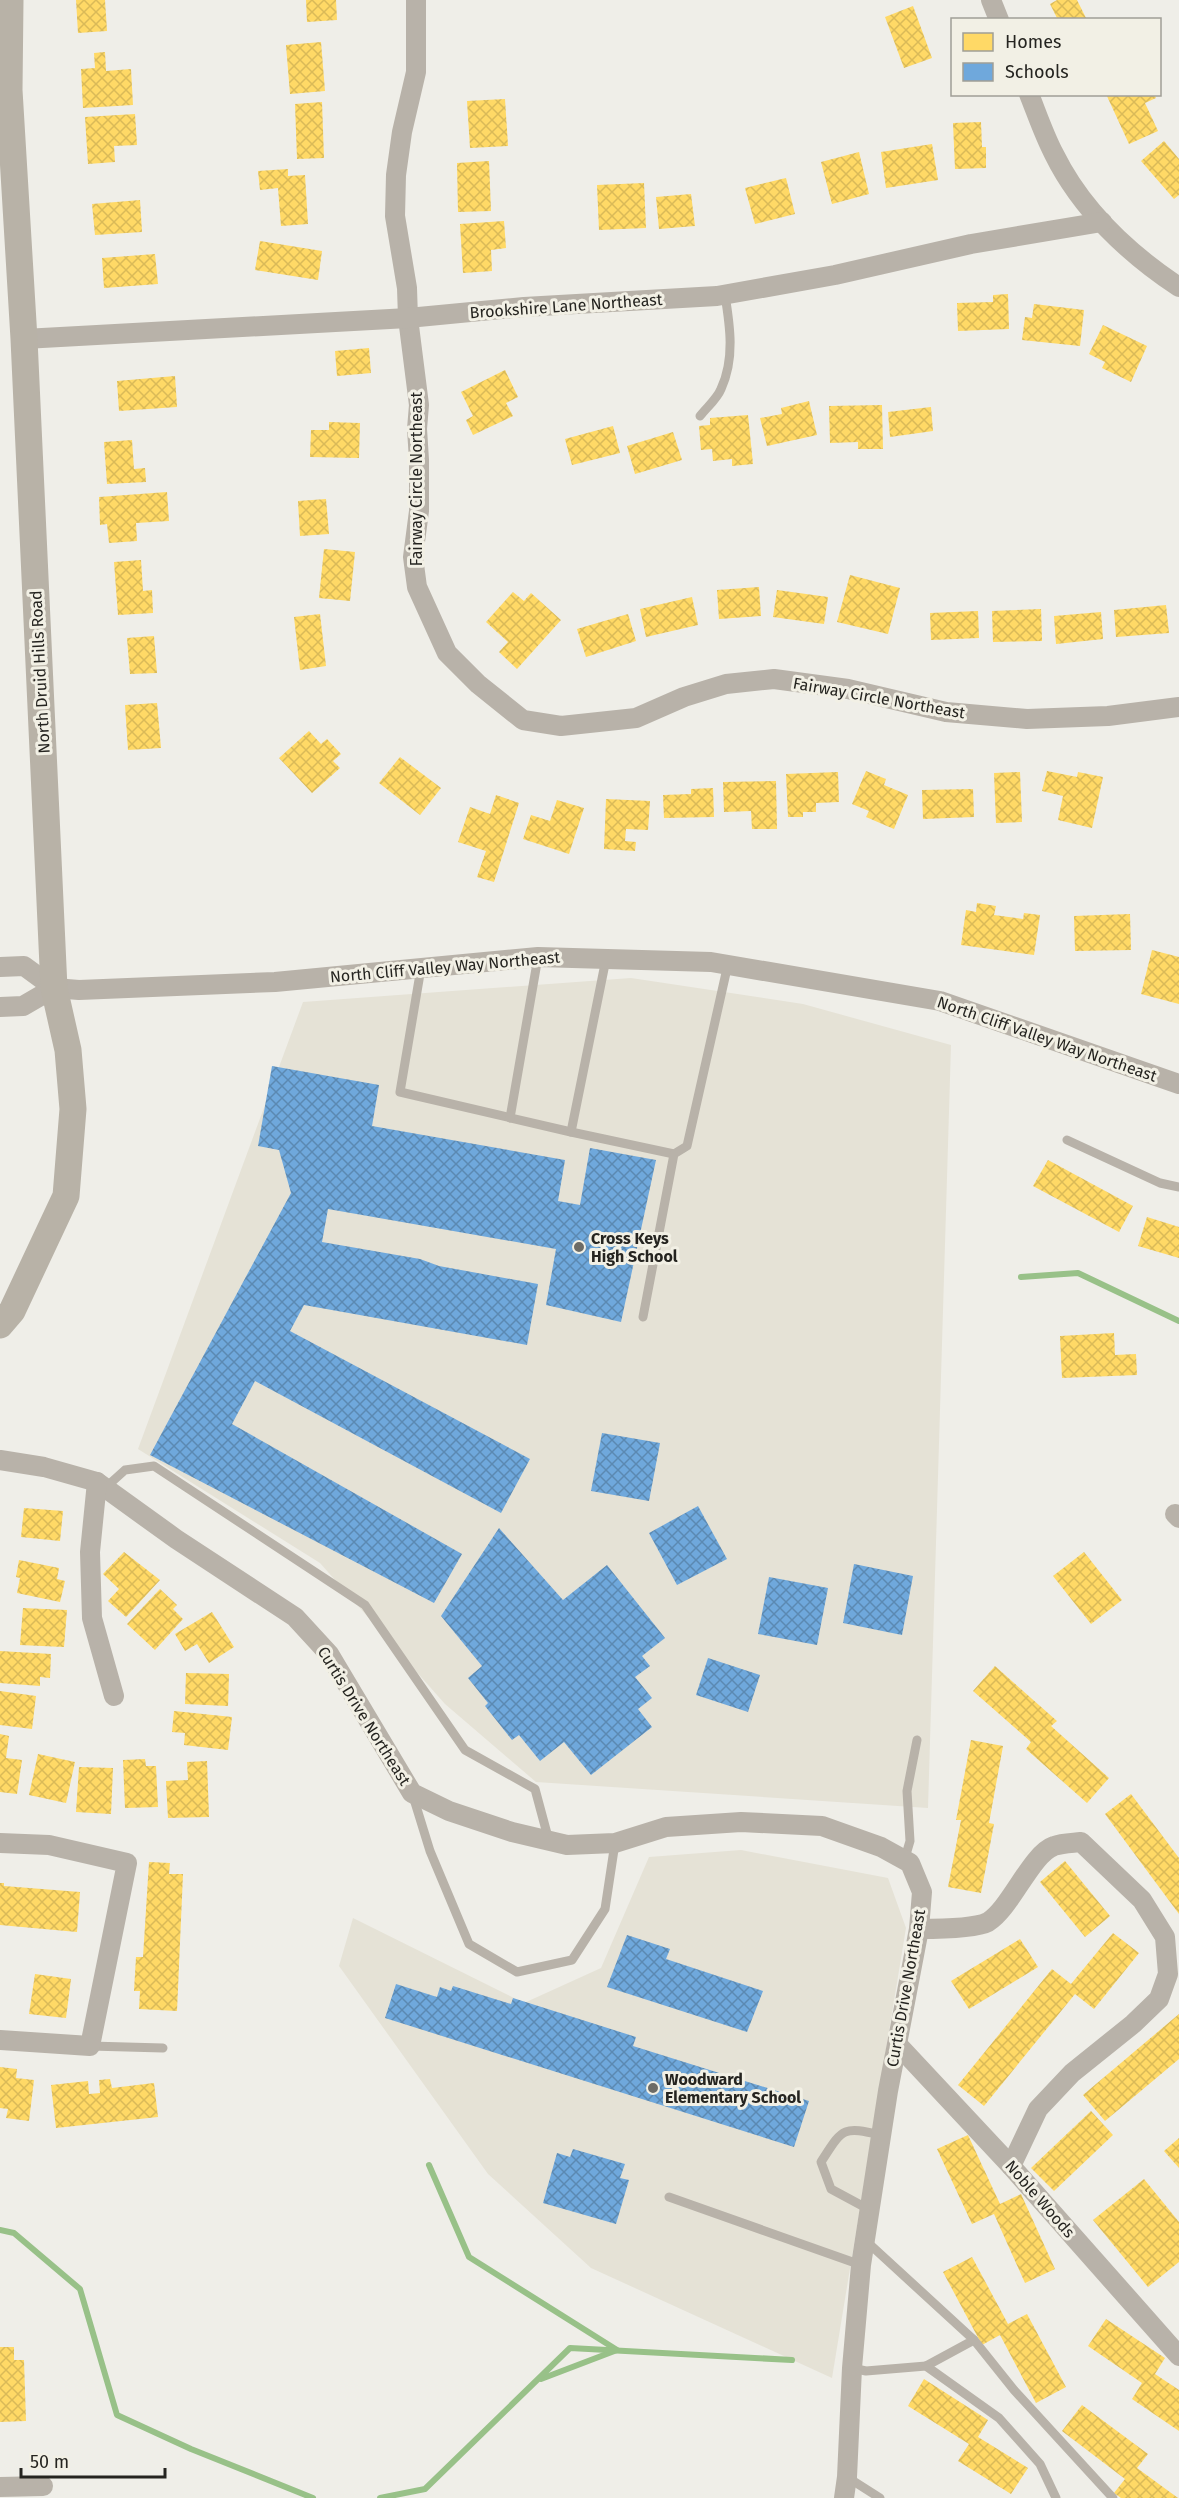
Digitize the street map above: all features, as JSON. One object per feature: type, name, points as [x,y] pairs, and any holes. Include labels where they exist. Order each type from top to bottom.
[{"type":"main road","name":"North Druid Hills Road","points":[[0,1325],[12,1311],[66,1196],[73,1109],[68,1050],[54,988],[24,339],[9,90],[10,0]]},
{"type":"street","name":"Fairway Circle Northeast","points":[[416,0],[416,72],[402,132],[396,175],[395,216],[407,288],[408,318],[419,405],[417,429],[420,460],[419,511],[413,557],[417,587],[447,653],[478,684],[523,720],[561,726],[636,718],[684,697],[726,684],[774,679],[848,689],[946,712],[1027,719],[1108,716],[1179,707]]},
{"type":"street","points":[[991,0],[998,18]]},
{"type":"street","points":[[1030,96],[1054,154],[1086,207],[1156,272],[1179,287]]},
{"type":"street","name":"Brookshire Lane Northeast","points":[[24,339],[408,318],[524,307],[725,294],[835,275],[971,244],[1102,222]]},
{"type":"street","name":"North Cliff Valley Way Northeast","points":[[54,988],[79,990],[275,982],[538,957],[728,964],[940,1001],[1179,1084]]},
{"type":"street","points":[[0,967],[24,966],[54,988],[22,1006],[0,1007]]},
{"type":"street","name":"Curtis Drive Northeast","points":[[0,1460],[44,1467],[101,1485],[176,1539],[295,1617],[328,1654],[412,1793],[449,1811],[567,1845],[615,1843],[666,1827],[741,1822],[822,1826],[905,1858],[910,1863],[922,1892],[919,1929],[881,2135],[861,2265],[844,2498]]},
{"type":"street","points":[[101,1485],[90,1552],[92,1618],[114,1696]]},
{"type":"street","points":[[919,1929],[957,1928],[987,1922],[1009,1900],[1030,1868],[1052,1846],[1081,1842],[1142,1900],[1165,1937],[1168,1974],[1159,1999],[1133,2024],[1072,2073],[1038,2109],[1011,2166]]},
{"type":"street","points":[[0,1843],[49,1845],[126,1863],[90,2046],[0,2040]]},
{"type":"street","name":"Noble Woods","points":[[898,2045],[1011,2166],[1179,2356]]},
{"type":"street","points":[[0,2487],[43,2486]]},
{"type":"lane","points":[[700,416],[721,390],[730,360],[730,331],[725,294]]},
{"type":"lane","points":[[510,1118],[538,957]]},
{"type":"lane","points":[[571,1132],[606,959]]},
{"type":"lane","points":[[421,968],[400,1092],[674,1154],[687,1146],[728,964]]},
{"type":"lane","points":[[1067,1140],[1160,1183],[1179,1187]]},
{"type":"lane","points":[[643,1317],[674,1154]]},
{"type":"lane","points":[[101,1485],[125,1470],[154,1466],[365,1605],[465,1750],[535,1789],[549,1841]]},
{"type":"lane","points":[[905,1858],[910,1841],[907,1791],[917,1740]]},
{"type":"lane","points":[[412,1793],[430,1851],[469,1944],[518,1972],[572,1960],[605,1909],[615,1843]]},
{"type":"lane","points":[[90,2046],[163,2048]]},
{"type":"lane","points":[[870,2210],[831,2189],[822,2162],[839,2134],[853,2129],[881,2135]]},
{"type":"lane","points":[[669,2196],[861,2265]]},
{"type":"lane","points":[[865,2240],[974,2340],[1014,2390],[1113,2498]]},
{"type":"lane","points":[[852,2368],[866,2371],[926,2366],[974,2340]]},
{"type":"lane","points":[[926,2366],[999,2418],[1040,2464],[1056,2498]]},
{"type":"lane","points":[[847,2477],[880,2498]]},
{"type":"shaded area","name":"Cross Keys High School","points":[[631,978],[803,1004],[951,1045],[928,1808],[536,1782],[445,1704],[320,1563],[138,1449],[303,1002]]},
{"type":"shaded area","name":"Woodward Elementary School","points":[[741,1850],[888,1878],[906,1928],[832,2378],[591,2268],[488,2174],[339,1966],[353,1918],[524,2003],[601,1968],[649,1857]]},
{"type":"building: Homes","points":[[76,0],[105,0],[107,31],[78,33]]},
{"type":"building: Homes","points":[[306,0],[336,0],[337,20],[307,22]]},
{"type":"building: Homes","points":[[1057,0],[1077,0],[1086,18],[1057,18],[1050,4]]},
{"type":"building: Homes","points":[[913,6],[932,58],[904,68],[885,17]]},
{"type":"building: Homes","points":[[321,42],[325,91],[290,94],[286,45]]},
{"type":"building: Homes","points":[[105,52],[106,71],[131,69],[133,105],[83,108],[81,69],[95,68],[94,53]]},
{"type":"building: Homes","points":[[1107,96],[1155,96],[1156,98],[1145,103],[1158,131],[1129,144]]},
{"type":"building: Homes","points":[[505,99],[508,146],[470,148],[467,101]]},
{"type":"building: Homes","points":[[322,102],[324,158],[297,159],[295,104]]},
{"type":"building: Homes","points":[[135,114],[137,145],[114,146],[115,162],[88,164],[85,117]]},
{"type":"building: Homes","points":[[981,122],[982,147],[986,147],[986,168],[955,169],[953,123]]},
{"type":"building: Homes","points":[[1164,141],[1179,159],[1179,195],[1174,199],[1141,161]]},
{"type":"building: Homes","points":[[932,144],[938,180],[886,188],[881,152]]},
{"type":"building: Homes","points":[[859,152],[869,194],[832,204],[821,162]]},
{"type":"building: Homes","points":[[489,161],[491,211],[458,212],[457,163]]},
{"type":"building: Homes","points":[[288,169],[288,176],[305,175],[308,224],[281,226],[278,188],[260,190],[258,171]]},
{"type":"building: Homes","points":[[786,178],[795,214],[755,224],[745,188]]},
{"type":"building: Homes","points":[[644,183],[646,228],[599,230],[597,185]]},
{"type":"building: Homes","points":[[691,194],[695,226],[659,229],[656,197]]},
{"type":"building: Homes","points":[[140,200],[142,232],[95,235],[92,204]]},
{"type":"building: Homes","points":[[504,221],[506,248],[491,250],[492,271],[463,273],[460,224]]},
{"type":"building: Homes","points":[[260,241],[322,251],[318,280],[255,270]]},
{"type":"building: Homes","points":[[155,254],[158,284],[104,288],[102,258]]},
{"type":"building: Homes","points":[[1008,294],[1009,329],[958,331],[957,303],[993,302],[993,295]]},
{"type":"building: Homes","points":[[1034,304],[1084,310],[1080,346],[1022,340],[1025,317],[1032,318]]},
{"type":"building: Homes","points":[[1103,325],[1147,346],[1131,382],[1102,368],[1105,362],[1089,354]]},
{"type":"building: Homes","points":[[369,348],[371,373],[337,376],[335,351]]},
{"type":"building: Homes","points":[[505,370],[518,397],[506,403],[513,416],[473,435],[466,420],[473,416],[461,392]]},
{"type":"building: Homes","points":[[175,376],[177,407],[119,411],[117,381]]},
{"type":"building: Homes","points":[[809,401],[817,435],[767,446],[760,418],[782,414],[781,408]]},
{"type":"building: Homes","points":[[882,405],[883,449],[858,449],[858,442],[830,443],[829,406]]},
{"type":"building: Homes","points":[[931,407],[933,431],[890,437],[888,412]]},
{"type":"building: Homes","points":[[748,415],[753,464],[732,466],[732,459],[713,461],[712,449],[701,450],[699,426],[710,425],[710,418]]},
{"type":"building: Homes","points":[[329,422],[360,423],[359,458],[310,457],[311,430],[329,430]]},
{"type":"building: Homes","points":[[613,426],[620,453],[572,465],[565,439]]},
{"type":"building: Homes","points":[[673,432],[682,460],[635,474],[627,446]]},
{"type":"building: Homes","points":[[132,440],[134,469],[145,468],[146,482],[107,484],[104,442]]},
{"type":"building: Homes","points":[[167,492],[169,521],[136,523],[137,541],[109,543],[107,524],[100,525],[99,497]]},
{"type":"building: Homes","points":[[326,499],[329,534],[300,536],[298,501]]},
{"type":"building: Homes","points":[[324,549],[355,552],[350,601],[319,598]]},
{"type":"building: Homes","points":[[141,560],[143,591],[152,590],[153,613],[118,615],[114,562]]},
{"type":"building: Homes","points":[[850,575],[900,588],[888,634],[837,622]]},
{"type":"building: Homes","points":[[759,587],[761,616],[719,619],[717,590]]},
{"type":"building: Homes","points":[[777,590],[828,597],[824,624],[773,617]]},
{"type":"building: Homes","points":[[513,592],[524,601],[531,593],[561,620],[517,669],[499,652],[508,642],[486,622]]},
{"type":"building: Homes","points":[[692,597],[698,625],[646,637],[640,609]]},
{"type":"building: Homes","points":[[1166,605],[1169,633],[1116,637],[1114,610]]},
{"type":"building: Homes","points":[[1041,609],[1042,641],[993,642],[992,611]]},
{"type":"building: Homes","points":[[978,611],[979,638],[931,640],[930,613]]},
{"type":"building: Homes","points":[[1101,612],[1103,639],[1056,644],[1054,616]]},
{"type":"building: Homes","points":[[320,614],[326,666],[300,670],[294,617]]},
{"type":"building: Homes","points":[[628,614],[636,641],[586,657],[577,629]]},
{"type":"building: Homes","points":[[154,636],[157,673],[130,674],[127,638]]},
{"type":"building: Homes","points":[[157,703],[161,748],[128,750],[125,705]]},
{"type":"building: Homes","points":[[309,731],[321,744],[327,739],[341,754],[333,761],[340,768],[312,793],[279,758]]},
{"type":"building: Homes","points":[[400,757],[441,788],[420,815],[379,783]]},
{"type":"building: Homes","points":[[866,771],[886,779],[884,785],[908,795],[894,829],[866,817],[869,811],[852,804]]},
{"type":"building: Homes","points":[[1047,771],[1077,777],[1078,772],[1103,777],[1092,828],[1058,820],[1063,796],[1042,791]]},
{"type":"building: Homes","points":[[838,772],[839,802],[816,803],[816,812],[803,812],[803,817],[788,817],[786,774]]},
{"type":"building: Homes","points":[[1020,772],[1022,822],[996,823],[994,773]]},
{"type":"building: Homes","points":[[776,781],[777,829],[752,829],[751,811],[724,812],[723,782]]},
{"type":"building: Homes","points":[[713,788],[714,817],[664,818],[663,795],[691,794],[691,789]]},
{"type":"building: Homes","points":[[973,789],[974,817],[923,819],[922,790]]},
{"type":"building: Homes","points":[[496,795],[519,803],[494,882],[477,877],[486,851],[458,842],[470,807],[490,814]]},
{"type":"building: Homes","points":[[606,799],[650,801],[648,830],[626,829],[625,841],[636,842],[635,851],[604,849]]},
{"type":"building: Homes","points":[[557,800],[584,808],[569,854],[523,839],[531,815],[550,821]]},
{"type":"building: Homes","points":[[977,903],[996,906],[994,915],[1023,919],[1024,913],[1040,915],[1034,955],[961,945],[966,910],[976,912]]},
{"type":"building: Homes","points":[[1130,914],[1131,950],[1075,951],[1074,916]]},
{"type":"building: Homes","points":[[1152,950],[1179,957],[1179,1004],[1141,994]]},
{"type":"building: Homes","points":[[1048,1160],[1133,1206],[1119,1232],[1033,1186]]},
{"type":"building: Homes","points":[[1147,1217],[1179,1227],[1179,1258],[1138,1246]]},
{"type":"building: Homes","points":[[1114,1333],[1115,1355],[1136,1354],[1137,1375],[1062,1378],[1060,1336]]},
{"type":"building: Homes","points":[[24,1508],[63,1511],[60,1541],[21,1537]]},
{"type":"building: Homes","points":[[124,1552],[160,1580],[126,1617],[108,1601],[119,1589],[103,1574]]},
{"type":"building: Homes","points":[[1084,1552],[1122,1600],[1091,1624],[1053,1576]]},
{"type":"building: Homes","points":[[19,1560],[59,1568],[57,1579],[65,1581],[60,1602],[17,1593],[20,1578],[16,1577]]},
{"type":"building: Homes","points":[[160,1589],[177,1605],[173,1609],[183,1619],[155,1650],[127,1624]]},
{"type":"building: Homes","points":[[23,1608],[67,1610],[64,1647],[20,1645]]},
{"type":"building: Homes","points":[[212,1612],[234,1647],[209,1663],[197,1644],[185,1651],[175,1634]]},
{"type":"building: Homes","points":[[0,1651],[51,1654],[50,1678],[40,1677],[40,1686],[0,1683]]},
{"type":"building: Homes","points":[[995,1666],[1057,1721],[1051,1726],[1109,1778],[1087,1803],[1026,1749],[1031,1742],[973,1691]]},
{"type":"building: Homes","points":[[186,1673],[229,1674],[228,1706],[185,1704]]},
{"type":"building: Homes","points":[[0,1691],[36,1696],[32,1729],[0,1725]]},
{"type":"building: Homes","points":[[174,1711],[232,1717],[228,1750],[184,1745],[185,1733],[172,1732]]},
{"type":"building: Homes","points":[[0,1734],[9,1736],[6,1758],[22,1760],[17,1794],[0,1792]]},
{"type":"building: Homes","points":[[971,1740],[1003,1746],[989,1823],[994,1824],[981,1893],[948,1887],[961,1820],[956,1820]]},
{"type":"building: Homes","points":[[38,1754],[75,1762],[66,1803],[29,1795]]},
{"type":"building: Homes","points":[[145,1759],[146,1766],[156,1766],[158,1807],[125,1808],[123,1760]]},
{"type":"building: Homes","points":[[207,1761],[209,1817],[168,1818],[166,1781],[188,1780],[187,1762]]},
{"type":"building: Homes","points":[[79,1767],[113,1768],[111,1814],[76,1812]]},
{"type":"building: Homes","points":[[1131,1794],[1179,1858],[1179,1914],[1105,1814]]},
{"type":"building: Homes","points":[[1065,1861],[1110,1916],[1085,1937],[1040,1882]]},
{"type":"building: Homes","points":[[149,1862],[170,1863],[169,1874],[183,1874],[177,2011],[139,2009],[140,1991],[134,1991],[136,1957],[143,1957]]},
{"type":"building: Homes","points":[[0,1883],[4,1883],[4,1886],[80,1892],[77,1932],[0,1925]]},
{"type":"building: Homes","points":[[1113,1933],[1139,1953],[1094,2009],[1075,1994],[984,2106],[958,2085],[1052,1969],[1071,1984]]},
{"type":"building: Homes","points":[[1020,1939],[1038,1967],[969,2009],[951,1981]]},
{"type":"building: Homes","points":[[35,1974],[71,1979],[66,2018],[29,2014]]},
{"type":"building: Homes","points":[[1179,2014],[1179,2059],[1105,2121],[1083,2095]]},
{"type":"building: Homes","points":[[0,2067],[17,2069],[16,2078],[34,2080],[29,2121],[6,2118],[8,2109],[0,2108]]},
{"type":"building: Homes","points":[[110,2079],[112,2088],[154,2083],[158,2117],[56,2128],[51,2085],[88,2081],[89,2094],[100,2093],[99,2080]]},
{"type":"building: Homes","points":[[1091,2111],[1113,2135],[1054,2191],[1031,2168]]},
{"type":"building: Homes","points":[[968,2135],[1000,2204],[1021,2194],[1055,2269],[1025,2283],[994,2214],[972,2224],[937,2149]]},
{"type":"building: Homes","points":[[1179,2138],[1179,2168],[1164,2151]]},
{"type":"building: Homes","points":[[1144,2179],[1179,2222],[1179,2262],[1148,2287],[1093,2220]]},
{"type":"building: Homes","points":[[972,2257],[1008,2324],[1027,2314],[1066,2387],[1036,2403],[1000,2335],[982,2345],[943,2272]]},
{"type":"building: Homes","points":[[1106,2319],[1165,2358],[1155,2374],[1179,2390],[1179,2431],[1132,2399],[1142,2383],[1088,2346]]},
{"type":"building: Homes","points":[[0,2347],[14,2347],[14,2360],[24,2360],[26,2421],[0,2422]]},
{"type":"building: Homes","points":[[924,2379],[988,2420],[978,2437],[1028,2468],[1011,2494],[958,2461],[969,2444],[908,2406]]},
{"type":"building: Homes","points":[[1082,2405],[1148,2454],[1137,2468],[1178,2498],[1121,2498],[1114,2493],[1125,2479],[1062,2431]]},
{"type":"building: Schools","points":[[272,1066],[379,1085],[372,1126],[565,1160],[558,1201],[580,1205],[590,1148],[656,1160],[621,1322],[546,1305],[556,1249],[328,1209],[322,1242],[420,1259],[439,1266],[538,1284],[527,1345],[304,1305],[290,1331],[530,1459],[501,1513],[255,1381],[232,1424],[462,1554],[434,1603],[150,1455],[291,1193],[279,1150],[258,1146]]},
{"type":"building: Schools","points":[[602,1433],[660,1443],[649,1501],[591,1491]]},
{"type":"building: Schools","points":[[698,1506],[727,1559],[677,1585],[649,1533]]},
{"type":"building: Schools","points":[[499,1528],[563,1600],[607,1565],[665,1638],[642,1656],[650,1666],[635,1677],[652,1698],[638,1709],[652,1727],[591,1775],[564,1742],[540,1761],[519,1735],[512,1740],[485,1706],[488,1703],[468,1678],[482,1666],[441,1616]]},
{"type":"building: Schools","points":[[854,1564],[913,1576],[902,1635],[843,1623]]},
{"type":"building: Schools","points":[[769,1577],[828,1588],[817,1645],[758,1634]]},
{"type":"building: Schools","points":[[708,1658],[760,1675],[748,1712],[696,1695]]},
{"type":"building: Schools","points":[[627,1935],[670,1949],[666,1959],[763,1991],[747,2032],[607,1987]]},
{"type":"building: Schools","points":[[396,1984],[437,1997],[440,1987],[451,1991],[453,1986],[511,2004],[513,1998],[636,2037],[633,2046],[809,2101],[794,2147],[385,2018]]},
{"type":"building: Schools","points":[[573,2149],[625,2164],[620,2178],[629,2180],[616,2224],[543,2203],[557,2153],[570,2157]]},
{"type":"waterway","points":[[1021,1277],[1078,1273],[1179,1321]]},
{"type":"waterway","points":[[429,2165],[469,2257],[617,2350],[541,2379]]},
{"type":"waterway","points":[[0,2230],[14,2233],[80,2289],[117,2415],[191,2449],[313,2498]]},
{"type":"waterway","points":[[380,2498],[425,2489],[570,2348],[792,2360]]},
{"type":"place","name":"Cross Keys High School","points":[[579,1247]]},
{"type":"place","name":"Woodward Elementary School","points":[[653,2088]]}]
